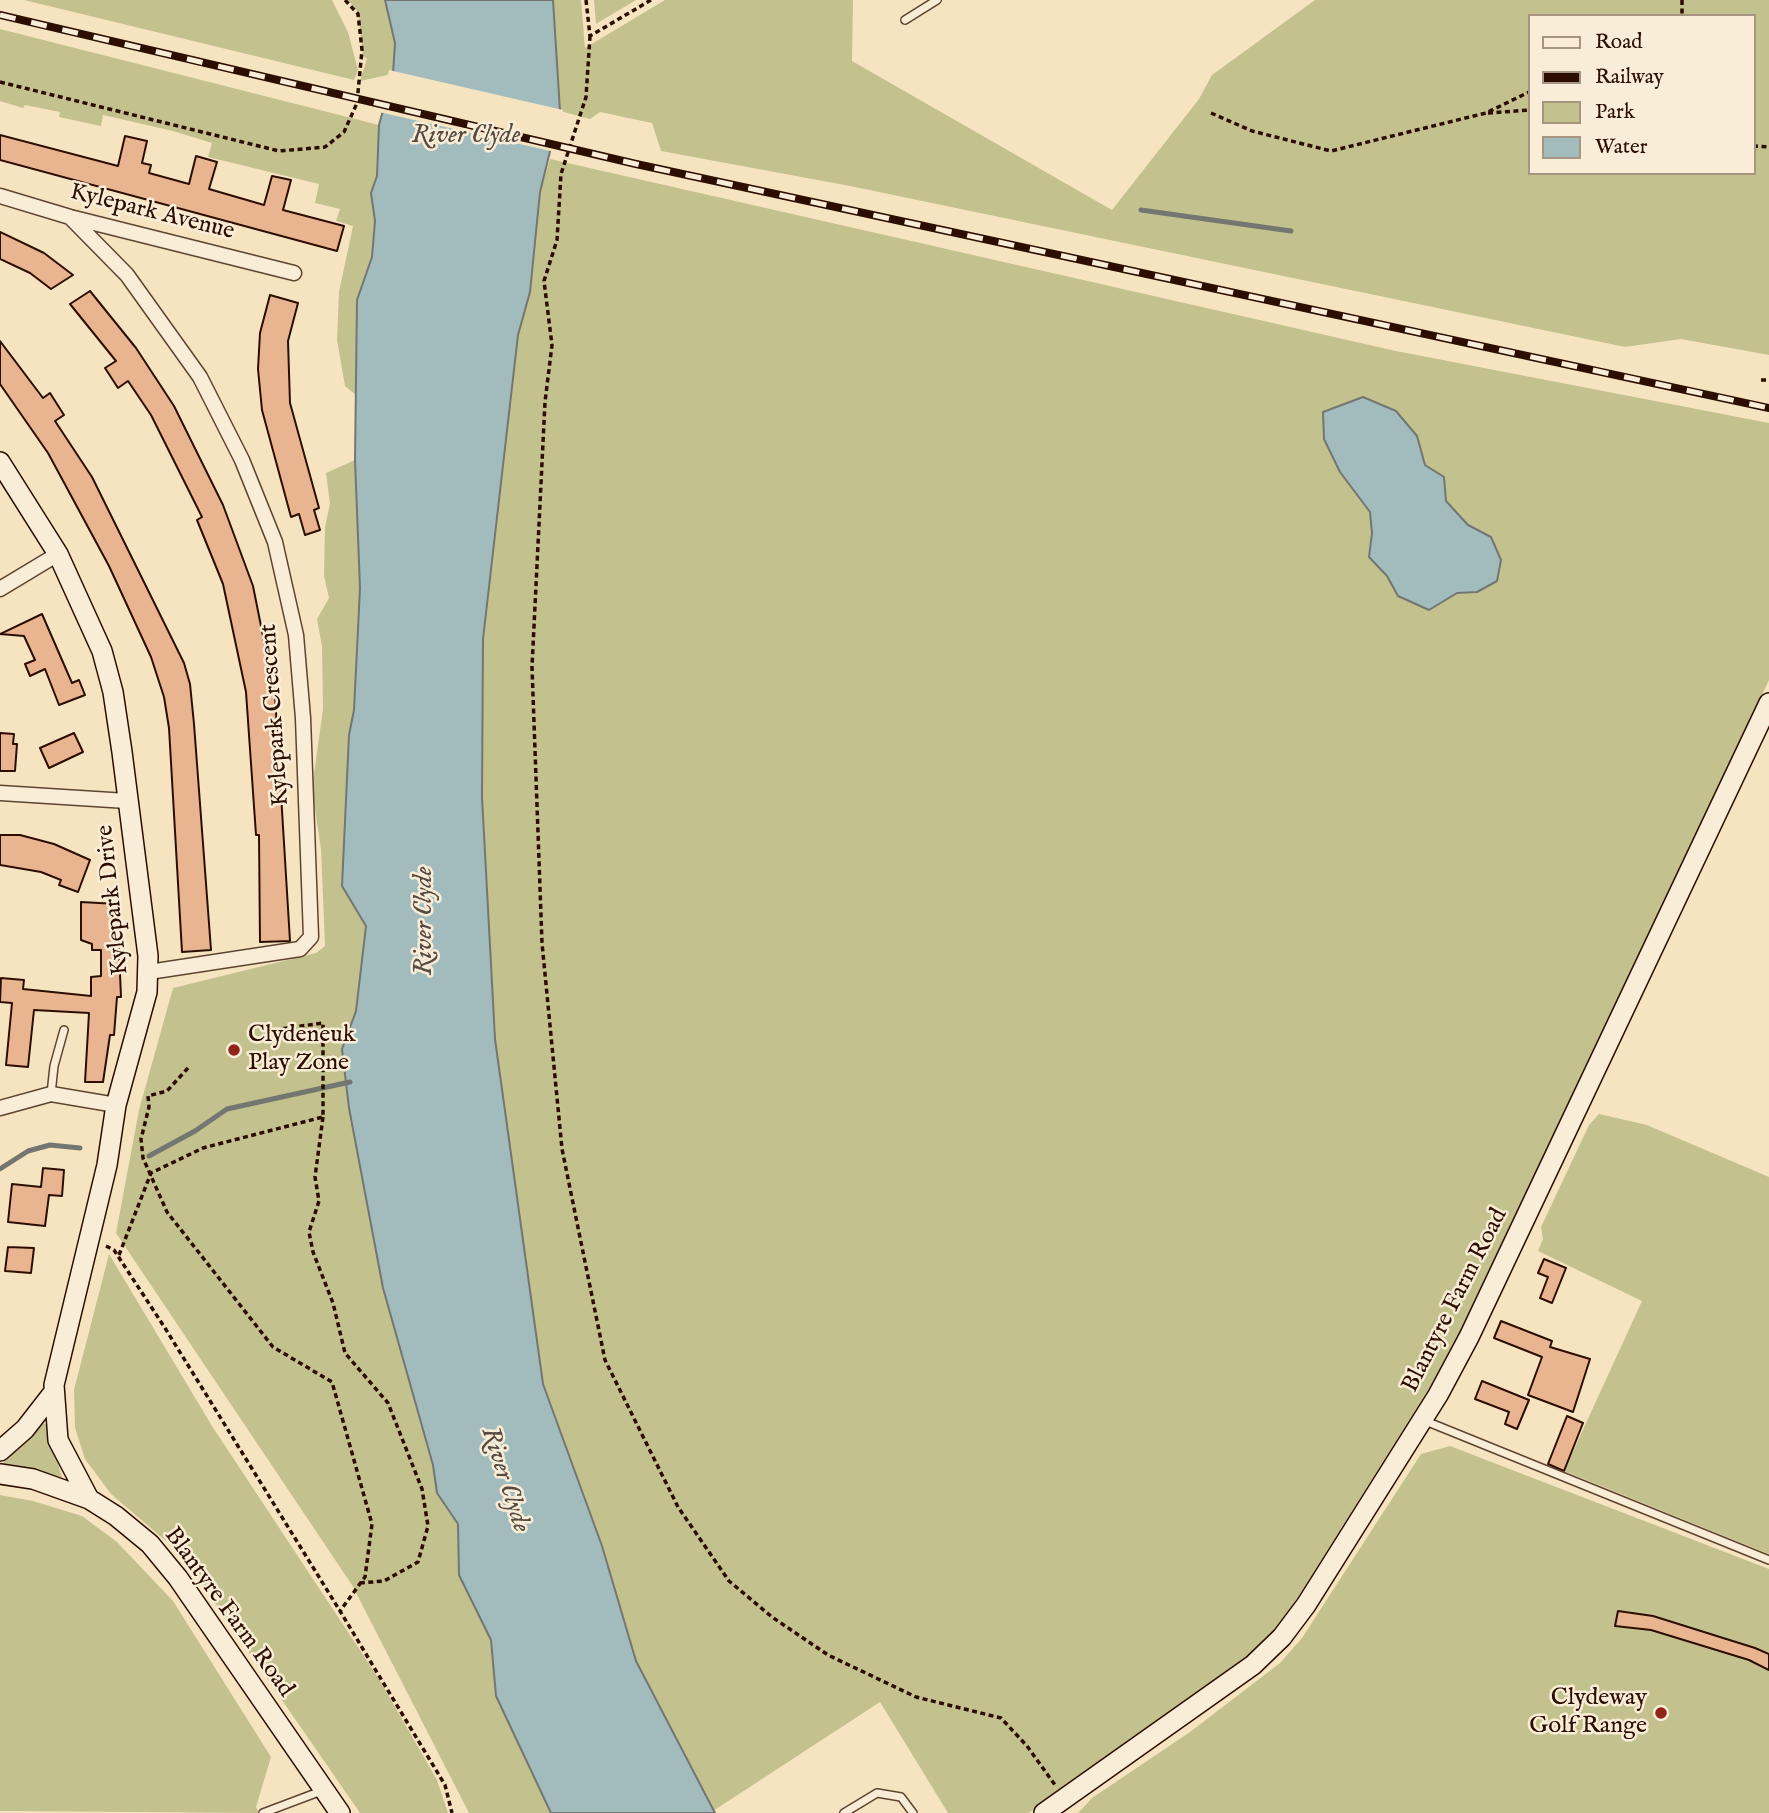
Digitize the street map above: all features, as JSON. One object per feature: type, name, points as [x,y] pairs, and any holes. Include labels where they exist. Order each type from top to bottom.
[{"type":"main road","name":"Kylepark Drive","points":[[0,463],[58,554],[89,620],[108,673],[149,972],[140,1021],[116,1105],[107,1165],[53,1393],[58,1440],[89,1499]]},
{"type":"main road","name":"Blantyre Farm Road","points":[[1044,1813],[1210,1697],[1275,1646],[1306,1605],[1422,1420],[1479,1317],[1769,703]]},
{"type":"main road","name":"Kylepark Drive","points":[[0,1451],[25,1429],[53,1393]]},
{"type":"main road","name":"Blantyre Farm Road","points":[[0,1474],[33,1479],[89,1499],[136,1532],[164,1559],[340,1813]]},
{"type":"street","name":"Kylepark Avenue","points":[[0,196],[70,217],[294,273]]},
{"type":"street","name":"Kylepark Crescent","points":[[70,217],[127,275],[200,377],[242,460],[275,542],[296,635],[312,937],[300,949],[149,972]]},
{"type":"street","points":[[0,589],[58,554]]},
{"type":"street","points":[[0,793],[127,801]]},
{"type":"street","points":[[0,1108],[51,1094],[116,1105]]},
{"type":"lane","points":[[905,20],[937,0]]},
{"type":"lane","points":[[51,1094],[54,1066],[64,1030]]},
{"type":"lane","points":[[1422,1420],[1769,1560]]},
{"type":"lane","points":[[263,1813],[324,1790]]},
{"type":"lane","points":[[844,1813],[877,1793],[901,1797],[913,1813]]},
{"type":"path","points":[[0,82],[279,151],[325,147],[344,132],[357,103],[362,50],[358,14],[345,0]]},
{"type":"path","points":[[586,0],[590,36],[586,97],[561,174],[557,240],[544,281],[552,345],[545,402],[532,667],[542,943],[562,1149],[605,1360],[678,1507],[729,1581],[772,1617],[828,1655],[916,1697],[1001,1718],[1027,1746],[1065,1798]]},
{"type":"path","points":[[590,36],[651,0]]},
{"type":"path","points":[[1486,113],[1528,92]]},
{"type":"path","points":[[1211,113],[1252,131],[1331,151],[1486,113],[1528,110]]},
{"type":"path","points":[[1761,380],[1769,380]]},
{"type":"path","points":[[280,1029],[323,1023],[323,1117],[315,1177],[319,1201],[309,1232],[313,1252],[330,1294],[345,1353],[388,1403],[422,1489],[428,1526],[418,1562],[384,1581],[360,1583]]},
{"type":"path","points":[[188,1068],[167,1091],[148,1096],[149,1107],[141,1139],[143,1158],[167,1212],[273,1347],[332,1382],[372,1524],[365,1577],[340,1611]]},
{"type":"path","points":[[118,1256],[150,1173],[204,1148],[323,1117]]},
{"type":"path","points":[[114,1250],[340,1611],[445,1785],[452,1813]]},
{"type":"green space","points":[[24,0],[332,0],[348,32],[358,70],[354,80]]},
{"type":"green space","points":[[348,0],[385,0],[395,43],[393,74],[360,81],[367,59],[363,56],[358,12]]},
{"type":"green space","points":[[553,0],[581,0],[585,48],[665,0],[853,0],[852,61],[1112,210],[1199,99],[1212,75],[1315,0],[1769,0],[1769,355],[1681,339],[1625,347],[850,186],[661,151],[652,123],[600,112],[590,119],[560,111]]},
{"type":"green space","points":[[594,0],[636,0],[596,24]]},
{"type":"green space","points":[[0,29],[379,125],[377,176],[371,193],[375,221],[372,257],[357,300],[357,396],[345,386],[337,340],[339,292],[353,226],[336,221],[340,209],[315,203],[319,184],[208,157],[212,143],[173,131],[103,115],[101,126],[59,117],[60,112],[25,105],[23,108],[0,101]]},
{"type":"green space","points":[[550,159],[1396,351],[1769,423],[1769,680],[1469,1316],[1428,1390],[1277,1630],[1238,1664],[1029,1813],[948,1813],[880,1702],[713,1811],[636,1661],[602,1546],[543,1384],[495,1039],[482,797],[483,639],[518,334],[530,292],[540,192]]},
{"type":"green space","points":[[355,460],[360,588],[354,710],[349,735],[342,886],[366,926],[356,1011],[342,1049],[349,1108],[383,1288],[433,1465],[437,1493],[458,1524],[459,1575],[491,1640],[496,1696],[551,1813],[469,1813],[352,1585],[116,1233],[139,1110],[173,988],[316,953],[325,946],[321,849],[312,789],[323,709],[322,646],[317,619],[329,598],[324,576],[325,527],[330,504],[326,473]]},
{"type":"green space","points":[[1599,1114],[1647,1125],[1769,1177],[1769,1554],[1564,1471],[1642,1301],[1538,1251],[1543,1239],[1541,1227],[1589,1125]]},
{"type":"green space","points":[[109,1254],[212,1426],[379,1679],[437,1780],[448,1813],[360,1813],[181,1554],[111,1494],[85,1459],[75,1428],[74,1390]]},
{"type":"green space","points":[[42,1423],[46,1424],[62,1477],[2,1464]]},
{"type":"green space","points":[[1450,1446],[1769,1569],[1769,1813],[1078,1813],[1092,1798],[1190,1732],[1280,1663],[1302,1638],[1421,1454]]},
{"type":"green space","points":[[0,1495],[33,1501],[82,1516],[117,1542],[173,1601],[271,1757],[256,1807],[259,1813],[0,1811]]},
{"type":"water","name":"River Clyde","points":[[385,0],[553,0],[560,111],[540,192],[530,292],[518,335],[483,639],[482,797],[495,1039],[543,1384],[602,1546],[636,1661],[715,1813],[551,1813],[496,1696],[491,1640],[459,1575],[458,1524],[437,1493],[433,1465],[383,1288],[349,1108],[342,1049],[356,1011],[366,926],[342,886],[349,735],[354,710],[360,588],[355,460],[357,300],[372,257],[375,221],[371,193],[377,176],[379,125],[393,74],[395,43]]},
{"type":"water","points":[[1363,397],[1396,411],[1417,436],[1425,465],[1444,477],[1446,501],[1468,525],[1491,537],[1501,560],[1497,581],[1477,592],[1457,593],[1429,610],[1398,596],[1387,576],[1369,557],[1372,533],[1370,512],[1340,472],[1324,439],[1323,412]]},
{"type":"pier","points":[[389,70],[563,110],[555,152],[379,112]]},
{"type":"building","points":[[0,135],[118,166],[125,136],[147,141],[142,163],[151,165],[149,173],[189,184],[196,156],[217,162],[209,189],[264,205],[272,176],[291,180],[283,210],[344,226],[337,251],[0,160]]},
{"type":"building","points":[[0,232],[44,253],[73,275],[51,289],[30,273],[0,259]]},
{"type":"building","points":[[90,291],[136,348],[174,406],[223,505],[253,586],[275,696],[290,941],[260,942],[259,835],[256,835],[246,692],[223,584],[197,520],[202,517],[151,415],[128,381],[118,388],[105,368],[116,361],[70,304]]},
{"type":"building","points":[[270,295],[298,303],[288,341],[290,403],[319,508],[314,510],[320,530],[305,535],[299,514],[291,517],[262,410],[258,369],[260,333]]},
{"type":"building","points":[[0,341],[43,398],[50,393],[64,415],[55,421],[92,477],[184,663],[190,684],[194,724],[211,950],[182,952],[169,728],[164,697],[151,657],[109,566],[48,453],[0,384]]},
{"type":"building","points":[[42,614],[72,683],[79,680],[85,695],[59,705],[45,669],[30,676],[25,664],[35,660],[24,636],[0,634]]},
{"type":"building","points":[[0,733],[14,734],[13,744],[17,744],[15,771],[0,771]]},
{"type":"building","points":[[74,733],[83,752],[49,768],[40,748]]},
{"type":"building","points":[[0,835],[20,835],[54,844],[90,860],[78,892],[59,885],[61,880],[41,872],[0,865]]},
{"type":"building","points":[[81,902],[117,904],[121,997],[117,997],[114,1035],[110,1035],[103,1082],[85,1082],[89,1013],[34,1010],[28,1067],[6,1065],[12,1003],[0,1002],[1,978],[24,980],[23,989],[91,996],[91,977],[101,976],[101,950],[92,950],[92,944],[81,940]]},
{"type":"building","points":[[43,1168],[64,1170],[62,1196],[49,1195],[45,1226],[8,1222],[12,1184],[41,1187]]},
{"type":"building","points":[[8,1247],[34,1248],[31,1273],[5,1271]]},
{"type":"building","points":[[1544,1259],[1566,1268],[1552,1303],[1540,1298],[1548,1277],[1538,1273]]},
{"type":"building","points":[[1501,1321],[1552,1341],[1550,1347],[1590,1359],[1573,1412],[1528,1395],[1542,1357],[1494,1338]]},
{"type":"building","points":[[1482,1381],[1529,1400],[1517,1429],[1505,1424],[1509,1412],[1475,1399]]},
{"type":"building","points":[[1567,1416],[1583,1423],[1564,1471],[1548,1464]]},
{"type":"building","points":[[1618,1611],[1653,1616],[1755,1648],[1769,1654],[1769,1670],[1749,1660],[1651,1630],[1615,1626]]},
{"type":"waterway","points":[[1141,210],[1291,231]]},
{"type":"waterway","points":[[149,1156],[195,1131],[227,1109],[350,1082]]},
{"type":"waterway","points":[[0,1169],[28,1151],[50,1145],[80,1148]]},
{"type":"railway","points":[[0,15],[636,164],[1769,408]]},
{"type":"place","name":"Clydeneuk Play Zone","points":[[234,1050]]},
{"type":"place","name":"Clydeway Golf Range","points":[[1661,1713]]}]
